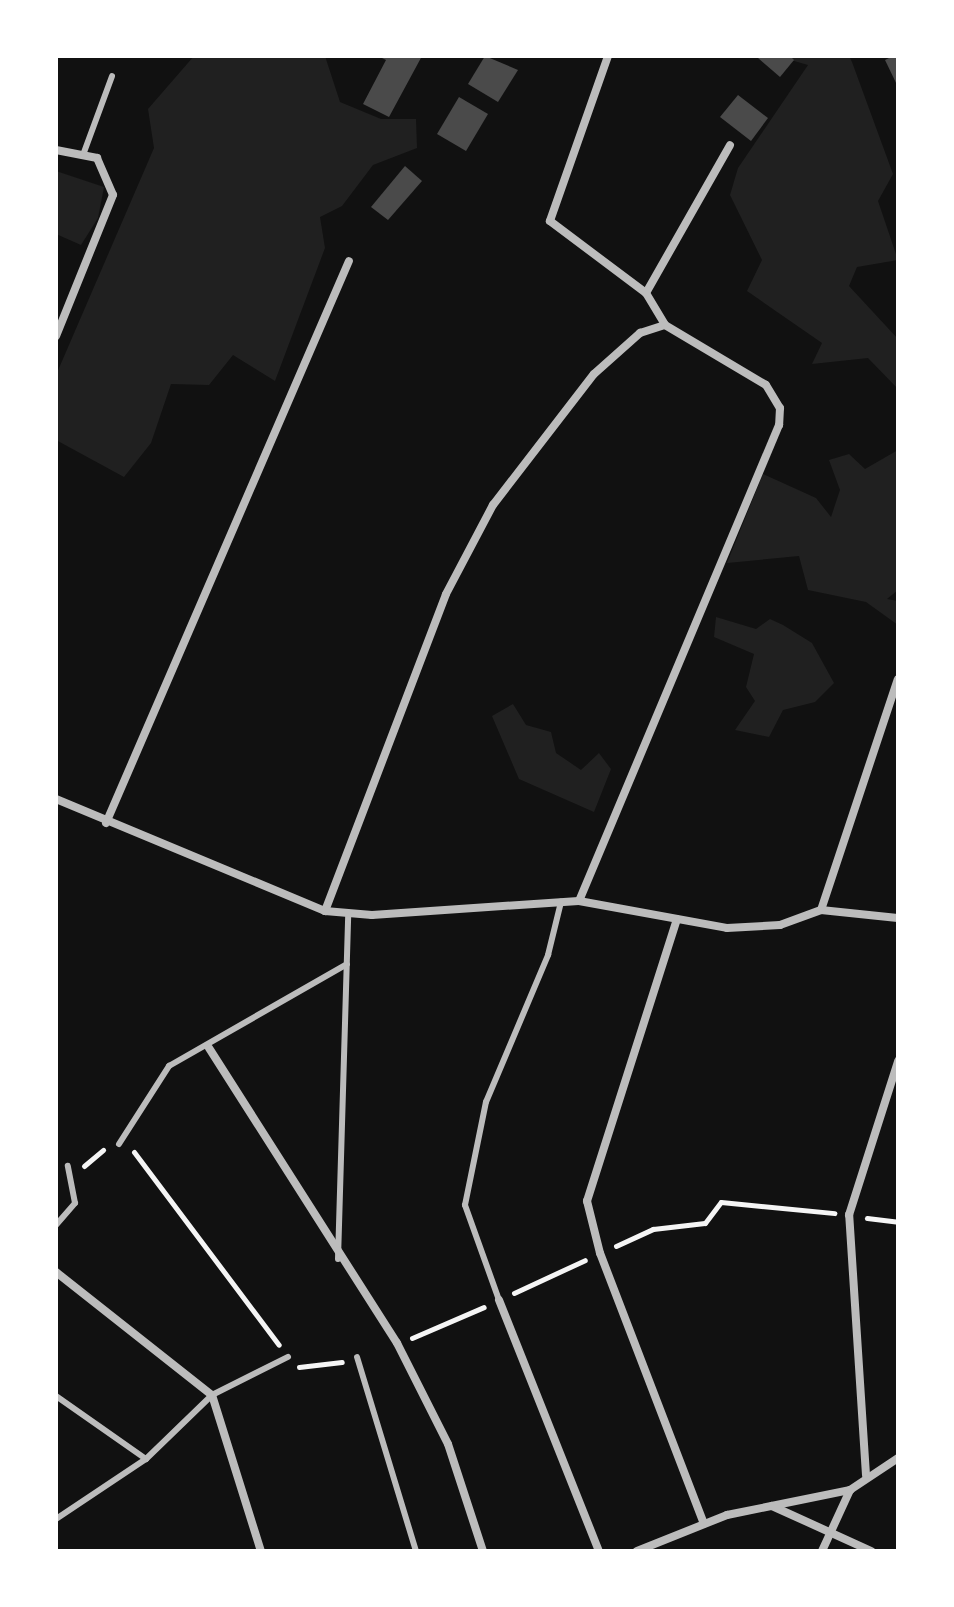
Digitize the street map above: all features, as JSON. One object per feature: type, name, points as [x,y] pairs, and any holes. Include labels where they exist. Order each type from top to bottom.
[{"type":"street","points":[[579,901],[779,425],[776,396],[725,355],[665,325],[646,293],[550,221],[608,56]]},
{"type":"street","points":[[646,293],[730,145]]},
{"type":"street","points":[[56,150],[97,158],[113,195],[56,336]]},
{"type":"street","points":[[106,823],[349,261]]},
{"type":"street","points":[[325,911],[446,594],[493,505],[594,374],[640,333],[665,325]]},
{"type":"street","points":[[821,910],[898,679]]},
{"type":"street","points":[[56,799],[106,823],[325,911],[348,913],[579,901],[727,928],[780,925],[821,910],[898,918]]},
{"type":"street","points":[[677,919],[587,1201],[600,1253],[704,1524]]},
{"type":"street","points":[[209,1048],[338,1259],[397,1343],[448,1444],[483,1551]]},
{"type":"street","points":[[866,1475],[849,1215],[898,1061]]},
{"type":"street","points":[[56,1272],[212,1395],[261,1551]]},
{"type":"street","points":[[499,1300],[599,1551]]},
{"type":"street","points":[[822,1551],[850,1490],[866,1475],[898,1458]]},
{"type":"street","points":[[637,1551],[704,1524],[850,1490]]},
{"type":"street","points":[[772,1506],[829,1536],[871,1551]]},
{"type":"lane","points":[[83,155],[112,76]]},
{"type":"lane","points":[[499,1300],[465,1205],[486,1102],[548,955],[561,902]]},
{"type":"lane","points":[[338,1259],[348,913]]},
{"type":"lane","points":[[119,1144],[169,1066],[209,1048],[320,973],[347,964]]},
{"type":"lane","points":[[56,1225],[75,1203],[68,1166]]},
{"type":"lane","points":[[56,1519],[146,1459],[212,1395],[288,1357]]},
{"type":"lane","points":[[357,1357],[416,1551]]},
{"type":"lane","points":[[56,1396],[146,1459]]},
{"type":"path","points":[[68,1166],[86,1166],[119,1144],[151,1170],[288,1357],[304,1372],[357,1357]]},
{"type":"path","points":[[397,1343],[653,1229],[705,1223],[726,1202],[898,1222]]},
{"type":"shaded area","points":[[194,56],[325,56],[340,102],[381,119],[416,119],[417,148],[373,165],[342,206],[320,217],[325,248],[275,381],[233,355],[209,385],[171,384],[151,443],[124,477],[56,440],[56,375],[154,148],[148,109]]},
{"type":"shaded area","points":[[777,56],[849,56],[893,174],[878,201],[898,260],[857,267],[849,286],[898,339],[898,389],[868,358],[812,364],[822,343],[747,291],[762,260],[730,195],[738,168],[808,65]]},
{"type":"shaded area","points":[[56,171],[104,187],[98,218],[81,245],[56,234]]},
{"type":"shaded area","points":[[898,450],[898,590],[887,599],[898,601],[898,625],[866,602],[808,590],[799,556],[727,563],[763,474],[816,498],[831,517],[840,490],[829,460],[849,454],[865,469]]},
{"type":"shaded area","points":[[716,617],[756,629],[770,619],[783,625],[812,643],[834,683],[815,702],[783,710],[769,737],[735,730],[755,701],[746,687],[754,654],[714,637]]},
{"type":"shaded area","points":[[513,704],[526,725],[551,732],[556,753],[581,770],[599,753],[611,769],[594,812],[519,779],[492,716]]},
{"type":"building","points":[[378,56],[422,56],[389,117],[363,104],[386,60]]},
{"type":"building","points":[[485,56],[518,70],[498,102],[468,84]]},
{"type":"building","points":[[790,56],[794,60],[780,77],[758,58]]},
{"type":"building","points":[[898,56],[898,87],[885,60]]},
{"type":"building","points":[[738,95],[768,118],[751,141],[720,117]]},
{"type":"building","points":[[459,97],[488,114],[466,151],[437,134]]},
{"type":"building","points":[[405,166],[422,181],[388,220],[371,207]]}]
